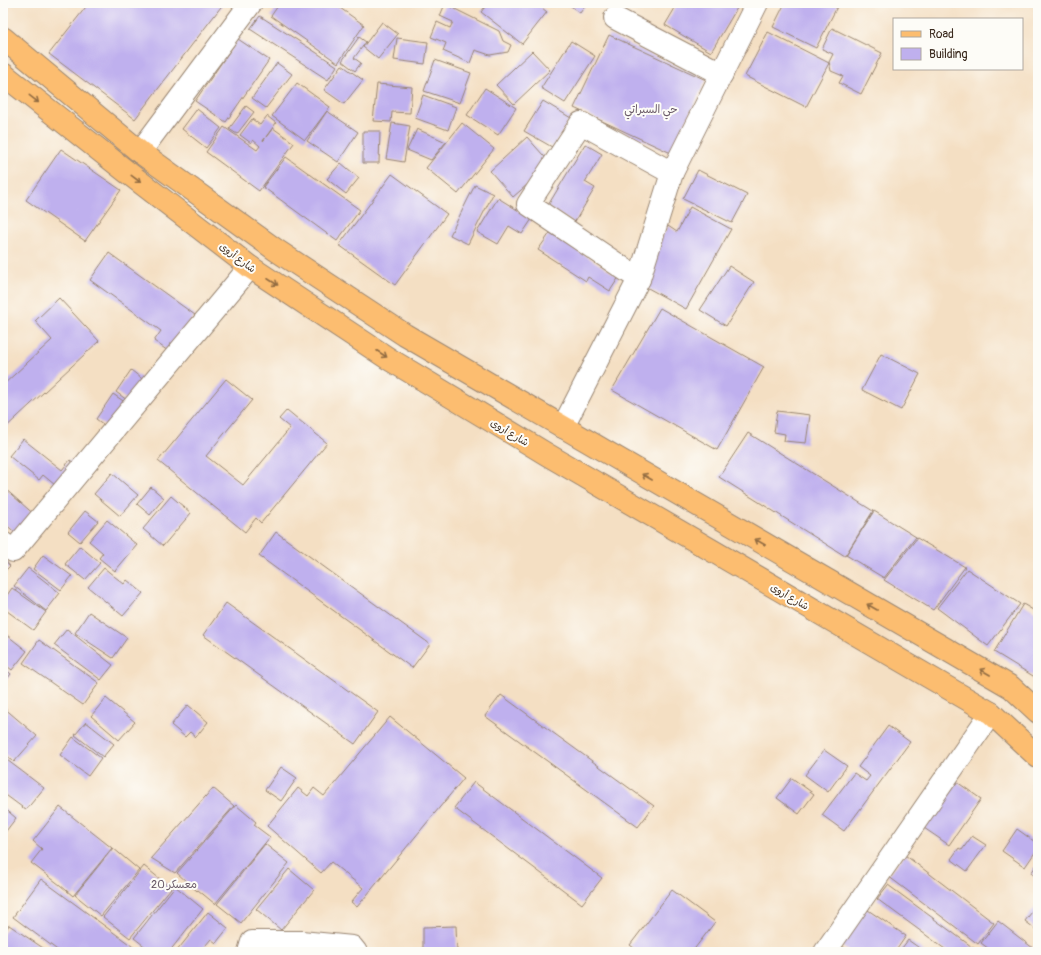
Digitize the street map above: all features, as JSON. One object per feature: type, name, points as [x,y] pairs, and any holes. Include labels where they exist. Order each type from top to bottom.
[{"type":"main road","points":[[3,38],[140,152],[276,250],[398,331],[1011,687],[1038,712]]},
{"type":"main road","name":"شارع أروى","points":[[3,74],[250,267],[389,359],[548,455],[991,713],[1038,757]]},
{"type":"main road","points":[[548,455],[562,427]]},
{"type":"main road","points":[[991,713],[1011,687]]},
{"type":"street","points":[[140,152],[251,3]]},
{"type":"street","points":[[562,427],[639,280],[672,173],[757,3]]},
{"type":"street","points":[[615,18],[722,74]]},
{"type":"street","points":[[639,280],[528,204],[581,123],[672,173]]},
{"type":"street","points":[[3,543],[13,551],[250,267]]},
{"type":"street","points":[[825,952],[991,713]]},
{"type":"street","points":[[250,952],[252,942],[301,942],[352,946],[356,952]]},
{"type":"building","points":[[89,3],[224,3],[135,119],[49,54]]},
{"type":"building","points":[[280,3],[333,3],[364,25],[338,63],[271,16]]},
{"type":"building","points":[[488,3],[536,3],[547,12],[522,44],[481,12]]},
{"type":"building","points":[[567,3],[587,3],[580,13]]},
{"type":"building","points":[[678,3],[740,3],[711,52],[665,25]]},
{"type":"building","points":[[785,3],[839,3],[816,48],[773,27]]},
{"type":"building","points":[[445,4],[499,31],[503,41],[511,45],[508,52],[490,55],[475,50],[470,63],[443,51],[446,43],[431,37],[437,22],[450,28],[453,22],[440,16]]},
{"type":"building","points":[[260,16],[337,66],[328,80],[250,29]]},
{"type":"building","points":[[382,22],[398,34],[378,59],[363,47]]},
{"type":"building","points":[[832,28],[882,53],[861,94],[839,83],[843,76],[831,71],[829,62],[833,54],[822,49]]},
{"type":"building","points":[[768,32],[829,63],[806,107],[745,76]]},
{"type":"building","points":[[609,35],[706,80],[671,153],[574,108]]},
{"type":"building","points":[[359,37],[366,42],[354,58],[361,63],[355,71],[342,61]]},
{"type":"building","points":[[397,38],[428,42],[425,64],[394,60]]},
{"type":"building","points":[[238,39],[269,60],[226,122],[195,101]]},
{"type":"building","points":[[571,41],[595,56],[565,103],[541,88]]},
{"type":"building","points":[[532,51],[550,70],[514,104],[496,85]]},
{"type":"building","points":[[435,60],[471,73],[460,103],[424,91]]},
{"type":"building","points":[[277,63],[292,74],[266,108],[252,98]]},
{"type":"building","points":[[342,65],[363,80],[344,104],[324,90]]},
{"type":"building","points":[[297,83],[330,107],[305,140],[272,116]]},
{"type":"building","points":[[377,84],[412,87],[410,113],[392,112],[391,122],[373,121]]},
{"type":"building","points":[[485,88],[516,108],[498,135],[467,115]]},
{"type":"building","points":[[423,95],[456,107],[448,130],[415,118]]},
{"type":"building","points":[[543,101],[571,118],[552,147],[524,131]]},
{"type":"building","points":[[246,106],[254,112],[237,134],[229,129]]},
{"type":"building","points":[[197,109],[221,128],[206,148],[182,129]]},
{"type":"building","points":[[327,111],[358,132],[338,162],[307,141]]},
{"type":"building","points":[[267,116],[276,123],[263,141],[273,128],[294,143],[259,191],[206,152],[224,127],[257,150],[260,146],[253,140],[251,143],[240,135],[252,119],[260,125]]},
{"type":"building","points":[[392,123],[410,126],[404,162],[386,159]]},
{"type":"building","points":[[462,123],[494,149],[458,194],[426,168]]},
{"type":"building","points":[[417,129],[446,142],[431,160],[407,150]]},
{"type":"building","points":[[363,131],[380,131],[379,163],[363,163]]},
{"type":"building","points":[[527,137],[551,164],[513,197],[490,171]]},
{"type":"building","points":[[585,144],[602,154],[585,182],[595,188],[574,223],[547,207]]},
{"type":"building","points":[[61,149],[121,190],[85,241],[26,200]]},
{"type":"building","points":[[286,157],[360,210],[337,241],[263,187]]},
{"type":"building","points":[[341,163],[359,178],[346,194],[327,179]]},
{"type":"building","points":[[698,170],[747,195],[732,223],[683,199]]},
{"type":"building","points":[[392,174],[447,214],[395,285],[339,245]]},
{"type":"building","points":[[475,185],[493,194],[468,244],[450,235]]},
{"type":"building","points":[[498,198],[532,219],[522,234],[509,226],[498,244],[477,232]]},
{"type":"building","points":[[690,207],[731,229],[686,309],[637,282],[668,226],[677,232]]},
{"type":"building","points":[[550,233],[619,277],[610,291],[588,277],[586,281],[538,250]]},
{"type":"building","points":[[109,253],[195,315],[168,351],[154,341],[161,331],[90,280]]},
{"type":"building","points":[[729,266],[754,282],[726,326],[700,310]]},
{"type":"building","points":[[59,298],[99,341],[3,430],[3,385],[52,340],[35,321]]},
{"type":"building","points":[[660,308],[764,367],[717,450],[612,390]]},
{"type":"building","points":[[881,354],[920,374],[901,410],[862,390]]},
{"type":"building","points":[[131,370],[146,382],[131,403],[116,392]]},
{"type":"building","points":[[226,379],[252,400],[206,456],[243,485],[290,428],[279,419],[287,410],[327,443],[261,523],[256,518],[245,532],[158,461]]},
{"type":"building","points":[[113,394],[129,405],[111,430],[96,419]]},
{"type":"building","points":[[777,411],[810,415],[806,443],[784,441],[785,434],[774,432]]},
{"type":"building","points":[[748,433],[873,511],[845,556],[719,477]]},
{"type":"building","points":[[23,439],[62,470],[70,460],[79,467],[61,490],[43,475],[39,480],[9,456]]},
{"type":"building","points":[[112,473],[138,495],[120,516],[94,494]]},
{"type":"building","points":[[3,487],[37,517],[19,536],[3,522]]},
{"type":"building","points":[[151,487],[164,498],[150,515],[137,504]]},
{"type":"building","points":[[171,496],[191,513],[163,546],[143,529]]},
{"type":"building","points":[[85,511],[98,521],[80,542],[68,532]]},
{"type":"building","points":[[874,511],[916,537],[884,578],[846,555]]},
{"type":"building","points":[[107,520],[137,545],[115,571],[99,558],[103,553],[89,541]]},
{"type":"building","points":[[276,532],[430,644],[412,668],[259,556]]},
{"type":"building","points":[[917,538],[965,567],[933,610],[884,580]]},
{"type":"building","points":[[80,546],[100,563],[85,580],[65,564]]},
{"type":"building","points":[[43,555],[72,576],[61,590],[33,569]]},
{"type":"building","points":[[3,558],[10,566],[3,573]]},
{"type":"building","points":[[28,568],[60,593],[46,611],[14,586]]},
{"type":"building","points":[[104,568],[124,584],[127,580],[143,593],[123,616],[88,587]]},
{"type":"building","points":[[967,569],[1020,604],[988,646],[937,608]]},
{"type":"building","points":[[12,588],[46,612],[33,630],[3,608],[3,601]]},
{"type":"building","points":[[226,603],[378,712],[355,744],[203,635]]},
{"type":"building","points":[[1023,604],[1038,613],[1038,679],[994,652]]},
{"type":"building","points":[[89,612],[127,638],[113,658],[75,633]]},
{"type":"building","points":[[67,629],[113,665],[101,680],[54,645]]},
{"type":"building","points":[[3,632],[27,651],[12,670],[3,663]]},
{"type":"building","points":[[39,640],[99,683],[83,705],[23,663]]},
{"type":"building","points":[[3,667],[11,674],[3,684]]},
{"type":"building","points":[[501,695],[654,806],[638,827],[485,716]]},
{"type":"building","points":[[106,698],[135,722],[119,740],[91,716]]},
{"type":"building","points":[[188,705],[208,722],[196,737],[190,732],[185,737],[171,725]]},
{"type":"building","points":[[3,707],[37,736],[14,762],[3,752]]},
{"type":"building","points":[[390,717],[464,778],[357,907],[351,902],[363,888],[331,862],[321,873],[267,826],[298,788],[308,796],[314,788],[324,796]]},
{"type":"building","points":[[86,722],[114,744],[103,757],[75,735]]},
{"type":"building","points":[[888,726],[910,742],[844,831],[822,815],[854,773],[866,781],[870,776],[858,767]]},
{"type":"building","points":[[73,737],[101,758],[88,776],[60,755]]},
{"type":"building","points":[[824,750],[847,766],[828,792],[805,775]]},
{"type":"building","points":[[3,757],[44,788],[26,810],[3,793]]},
{"type":"building","points":[[281,767],[297,778],[281,801],[265,790]]},
{"type":"building","points":[[792,778],[814,794],[799,814],[777,798]]},
{"type":"building","points":[[474,782],[602,878],[582,904],[454,808]]},
{"type":"building","points":[[957,782],[981,799],[949,845],[924,828]]},
{"type":"building","points":[[213,788],[234,806],[175,873],[151,858]]},
{"type":"building","points":[[236,805],[256,822],[254,825],[270,837],[215,904],[198,890],[197,891],[177,873]]},
{"type":"building","points":[[3,807],[16,818],[3,835]]},
{"type":"building","points":[[60,807],[112,848],[73,896],[31,863],[42,849],[33,841]]},
{"type":"building","points":[[1017,829],[1038,844],[1038,848],[1025,867],[1002,851]]},
{"type":"building","points":[[972,836],[986,845],[967,871],[951,859],[959,848],[962,850]]},
{"type":"building","points":[[265,844],[289,863],[241,923],[217,904]]},
{"type":"building","points":[[113,848],[139,870],[101,916],[75,895]]},
{"type":"building","points":[[905,855],[994,923],[978,944],[888,876]]},
{"type":"building","points":[[1038,863],[1038,878],[1031,873]]},
{"type":"building","points":[[144,866],[171,888],[130,938],[103,917]]},
{"type":"building","points":[[289,869],[314,890],[281,930],[256,909]]},
{"type":"building","points":[[41,879],[140,952],[60,952],[13,917]]},
{"type":"building","points":[[888,885],[979,952],[949,952],[877,899]]},
{"type":"building","points":[[175,886],[203,909],[169,952],[152,952],[134,938]]},
{"type":"building","points":[[672,890],[715,922],[692,952],[639,952],[630,945]]},
{"type":"building","points":[[1038,904],[1038,931],[1025,921]]},
{"type":"building","points":[[865,908],[906,936],[895,952],[850,952],[839,944]]},
{"type":"building","points":[[208,912],[228,928],[216,943],[211,939],[200,952],[176,952]]},
{"type":"building","points":[[998,921],[1038,952],[993,952],[981,943]]},
{"type":"building","points":[[9,925],[49,952],[3,952],[3,934]]},
{"type":"building","points":[[456,926],[457,952],[423,952],[423,927]]},
{"type":"building","points":[[908,940],[925,952],[899,952]]},
{"type":"district","name":"حي السبراتي","points":[[651,109]]},
{"type":"district","name":"معسكر 20","points":[[174,884]]}]
